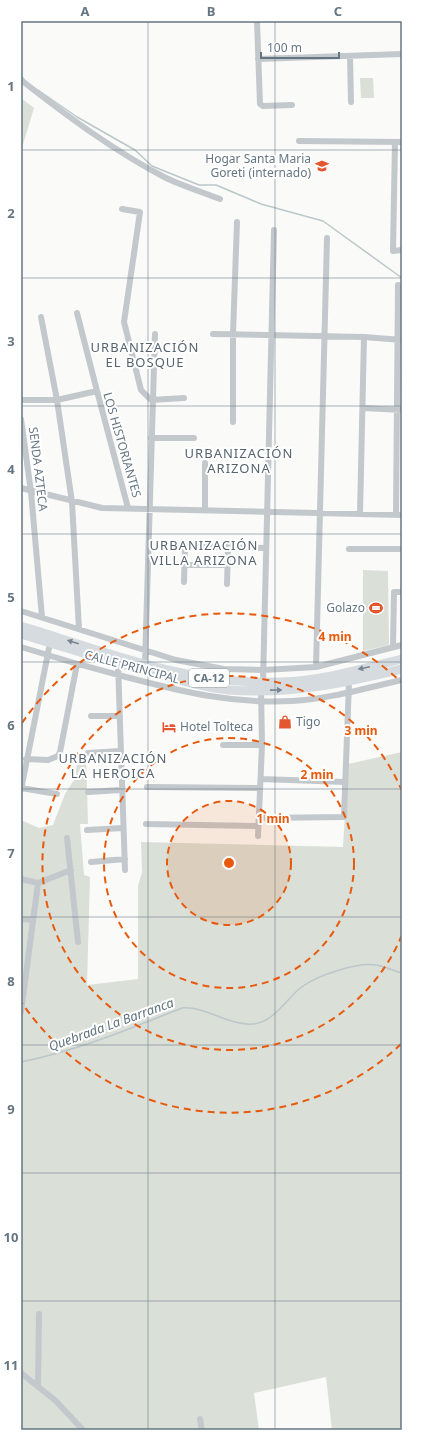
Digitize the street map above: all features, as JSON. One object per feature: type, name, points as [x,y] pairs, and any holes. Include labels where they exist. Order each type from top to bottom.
[{"type":"highway","name":"CA-12","points":[[21,626],[191,676],[262,686],[312,688],[349,682],[402,670]]},
{"type":"highway","name":"CA-12","points":[[21,634],[118,664],[190,683],[227,690],[299,681],[402,659]]},
{"type":"street","points":[[257,21],[261,105],[292,105]]},
{"type":"street","points":[[258,59],[402,54]]},
{"type":"street","points":[[350,56],[351,102]]},
{"type":"street","points":[[21,80],[74,121],[126,154],[167,178],[220,199]]},
{"type":"street","points":[[298,141],[399,142],[393,251],[402,250]]},
{"type":"street","points":[[122,209],[140,212],[124,322],[141,390],[151,400],[184,398]]},
{"type":"street","points":[[233,422],[233,334],[237,222]]},
{"type":"street","points":[[258,836],[262,745],[262,686],[274,230]]},
{"type":"street","points":[[316,668],[327,238]]},
{"type":"street","points":[[21,488],[31,492],[102,508],[399,515],[400,339],[398,285]]},
{"type":"street","points":[[76,313],[97,391]]},
{"type":"street","points":[[41,317],[57,400],[72,502],[79,629]]},
{"type":"street","points":[[145,663],[151,400],[155,334]]},
{"type":"street","points":[[213,334],[400,339]]},
{"type":"street","points":[[360,514],[364,337]]},
{"type":"street","name":"LOS HISTORIANTES","points":[[21,400],[57,400],[97,391],[128,508]]},
{"type":"street","points":[[363,408],[400,410]]},
{"type":"street","name":"SENDA AZTECA","points":[[21,419],[31,492],[42,617]]},
{"type":"street","points":[[151,438],[194,438]]},
{"type":"street","points":[[205,463],[205,510]]},
{"type":"street","points":[[175,546],[266,548]]},
{"type":"street","points":[[184,582],[185,546]]},
{"type":"street","points":[[227,584],[228,548]]},
{"type":"street","points":[[348,549],[402,549]]},
{"type":"street","points":[[184,565],[228,565]]},
{"type":"street","points":[[393,647],[394,592],[402,592]]},
{"type":"street","points":[[21,611],[176,660],[224,669],[263,670],[316,668],[402,645]]},
{"type":"street","points":[[50,643],[26,759],[23,766],[21,789],[57,794]]},
{"type":"street","name":"CALLE PRINCIPAL","points":[[21,647],[118,678],[189,694],[262,702],[294,701],[347,692],[402,680]]},
{"type":"street","points":[[26,759],[48,760],[58,756],[77,664]]},
{"type":"street","points":[[118,664],[118,678]]},
{"type":"street","name":"CALLE PRINCIPAL","points":[[118,678],[125,870]]},
{"type":"street","points":[[259,818],[344,817],[347,692],[349,682]]},
{"type":"street","points":[[91,716],[119,716]]},
{"type":"street","points":[[223,744],[262,745]]},
{"type":"street","points":[[88,753],[120,751]]},
{"type":"street","points":[[261,779],[345,782]]},
{"type":"street","points":[[147,787],[260,788]]},
{"type":"street","points":[[88,792],[121,790]]},
{"type":"street","points":[[146,824],[258,826]]},
{"type":"street","points":[[87,830],[123,828]]},
{"type":"street","points":[[67,838],[78,942]]},
{"type":"street","points":[[91,862],[125,859]]},
{"type":"street","points":[[21,879],[38,883],[71,870]]},
{"type":"street","points":[[21,1012],[24,958],[33,920],[38,883]]},
{"type":"street","points":[[21,919],[33,920]]},
{"type":"street","points":[[38,1386],[39,1314]]},
{"type":"street","points":[[21,1373],[56,1401],[83,1430]]},
{"type":"street","points":[[200,1419],[202,1430]]},
{"type":"shaded area","points":[[360,78],[373,78],[374,98],[361,98]]},
{"type":"shaded area","points":[[21,98],[34,108],[21,151]]},
{"type":"shaded area","name":"Golazo","points":[[363,570],[388,571],[389,645],[363,651]]},
{"type":"shaded area","points":[[402,752],[402,1430],[332,1430],[326,1377],[254,1393],[259,1430],[21,1430],[21,820],[39,828],[53,825],[65,794],[76,777],[77,754],[86,753],[88,824],[80,824],[84,875],[90,877],[87,985],[138,979],[138,886],[142,872],[141,842],[343,847],[348,764]]},
{"type":"waterway","points":[[21,76],[24,79]]},
{"type":"waterway","points":[[38,90],[77,117],[135,150],[152,166],[199,185],[216,185],[261,204],[323,221],[402,278]]},
{"type":"waterway","name":"Quebrada La Barranca","points":[[21,1062],[83,1046],[182,1008],[200,1010],[244,1024],[261,1022],[274,1014],[297,990],[303,986],[318,978],[349,967],[359,965],[376,965],[402,973]]},
{"type":"place","name":"Hogar Santa Maria Goreti (internado)","points":[[322,166]]},
{"type":"place","name":"Golazo","points":[[376,608]]},
{"type":"place","name":"Tigo","points":[[285,722]]},
{"type":"place","name":"Hotel Tolteca","points":[[169,727]]},
{"type":"district","name":"URBANIZACIÓN EL BOSQUE","points":[[145,354]]},
{"type":"district","name":"URBANIZACIÓN ARIZONA","points":[[239,460]]},
{"type":"district","name":"URBANIZACIÓN VILLA ARIZONA","points":[[204,552]]},
{"type":"district","name":"URBANIZACIÓN LA HEROICA","points":[[113,766]]}]
